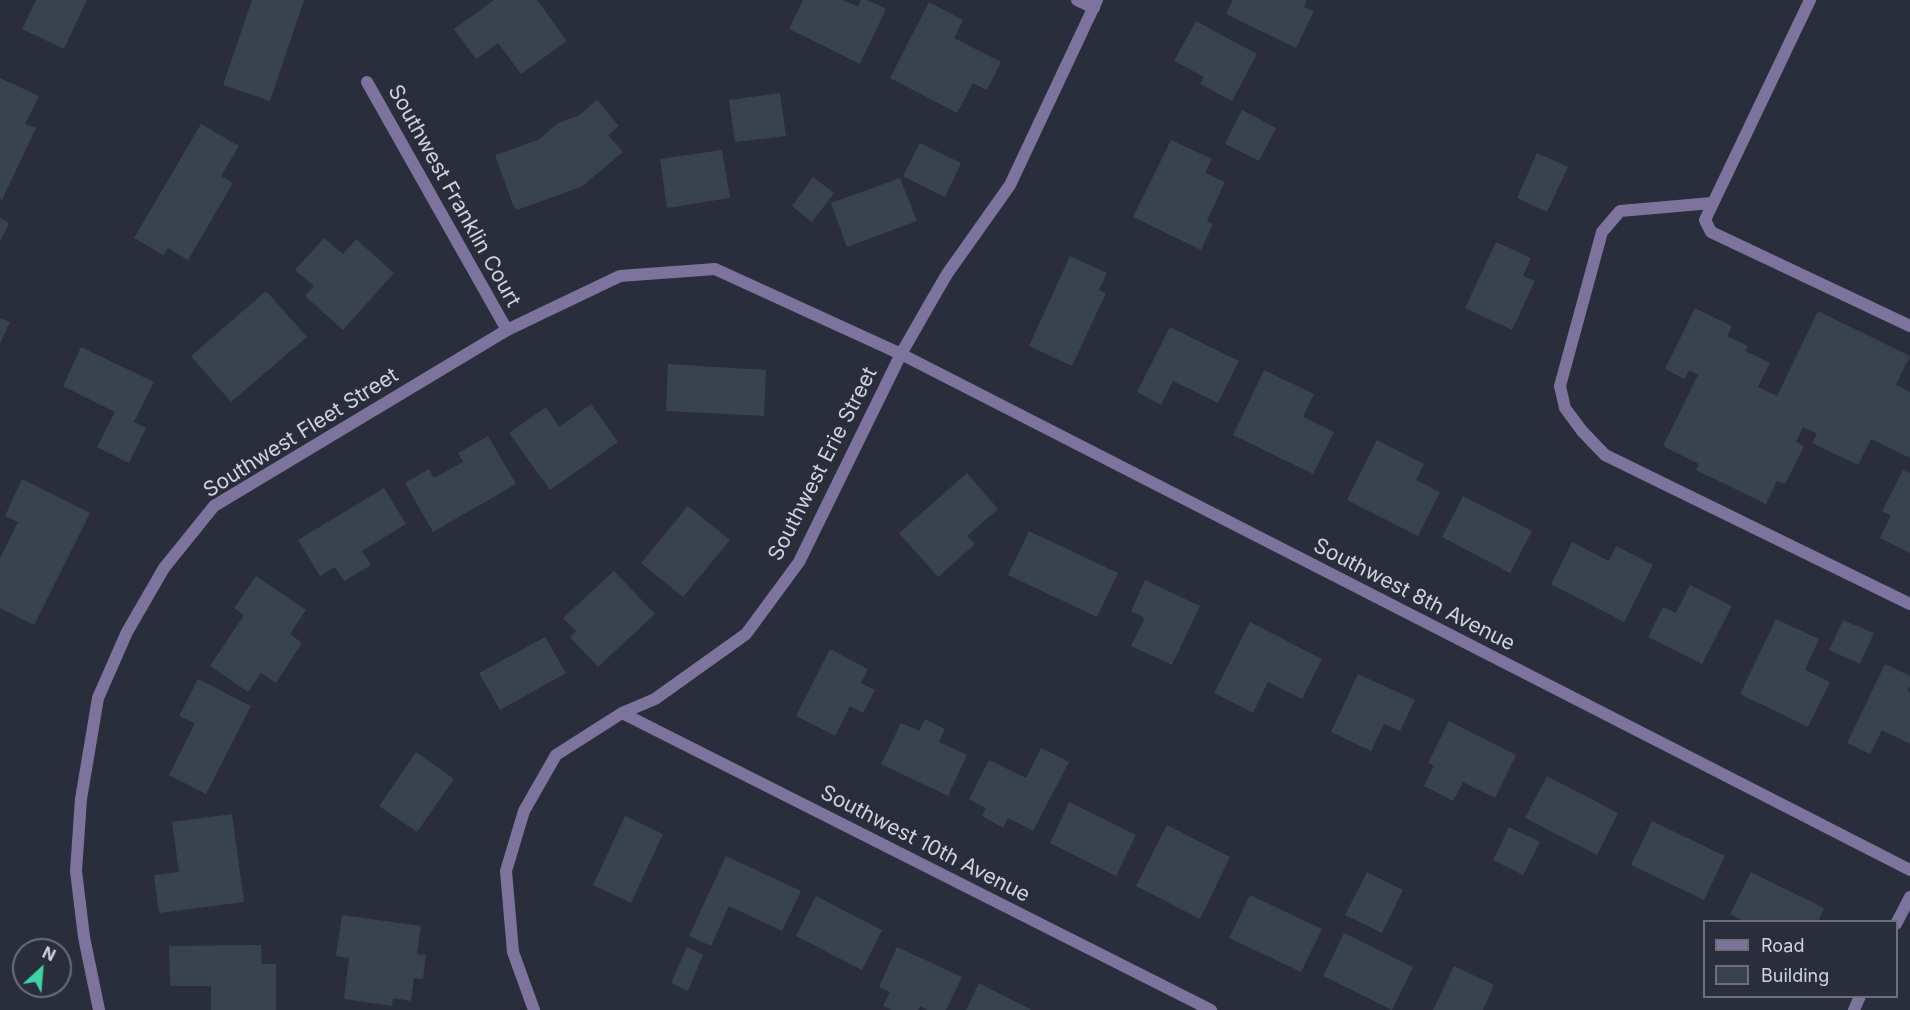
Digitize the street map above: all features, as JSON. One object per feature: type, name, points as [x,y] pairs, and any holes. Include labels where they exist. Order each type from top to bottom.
[{"type":"street","points":[[1077,0],[1096,4]]},
{"type":"street","points":[[1810,0],[1705,220],[1711,232],[1910,326]]},
{"type":"street","name":"Southwest Erie Street","points":[[534,1010],[513,952],[506,871],[524,812],[556,755],[622,713],[655,699],[747,634],[799,561],[901,354],[947,274],[1010,185],[1096,4]]},
{"type":"street","name":"Southwest Franklin Court","points":[[368,82],[507,330]]},
{"type":"street","points":[[1712,203],[1620,211],[1602,232],[1560,386],[1565,408],[1582,431],[1605,455],[1910,604]]},
{"type":"street","name":"Southwest Fleet Street","points":[[99,1010],[84,938],[76,871],[81,800],[98,698],[127,632],[164,567],[214,506],[507,330],[620,276],[715,268],[901,354]]},
{"type":"street","name":"Southwest 8th Avenue","points":[[901,354],[1910,870]]},
{"type":"street","name":"Southwest 10th Avenue","points":[[622,713],[1211,1010]]},
{"type":"street","points":[[1898,920],[1910,897]]},
{"type":"building","points":[[36,0],[87,0],[64,49],[22,29]]},
{"type":"building","points":[[252,0],[304,0],[270,101],[223,85]]},
{"type":"building","points":[[494,0],[537,0],[567,41],[521,74],[498,43],[476,59],[454,29]]},
{"type":"building","points":[[803,0],[843,0],[858,7],[861,0],[867,0],[886,9],[860,64],[789,29]]},
{"type":"building","points":[[1233,0],[1307,0],[1304,7],[1314,11],[1296,48],[1226,14]]},
{"type":"building","points":[[929,2],[963,20],[954,38],[1001,62],[987,90],[973,83],[957,113],[890,78]]},
{"type":"building","points":[[1196,21],[1257,54],[1232,101],[1200,84],[1204,77],[1174,61]]},
{"type":"building","points":[[0,78],[39,96],[25,124],[36,128],[2,200],[0,199]]},
{"type":"building","points":[[780,93],[786,136],[735,142],[729,100]]},
{"type":"building","points":[[597,100],[619,126],[608,135],[623,152],[581,187],[517,210],[513,205],[495,155],[538,140],[558,123],[578,116]]},
{"type":"building","points":[[1242,110],[1276,128],[1259,161],[1225,144]]},
{"type":"building","points":[[201,124],[239,146],[221,176],[233,183],[188,260],[168,248],[163,255],[134,238]]},
{"type":"building","points":[[1171,140],[1212,159],[1205,173],[1225,182],[1207,221],[1213,224],[1201,250],[1133,217]]},
{"type":"building","points":[[920,143],[961,163],[945,197],[903,176]]},
{"type":"building","points":[[722,150],[730,198],[667,208],[660,159]]},
{"type":"building","points":[[1537,153],[1568,167],[1547,212],[1517,198]]},
{"type":"building","points":[[813,177],[834,193],[812,222],[792,206]]},
{"type":"building","points":[[900,178],[917,221],[847,247],[831,203]]},
{"type":"building","points":[[0,218],[9,223],[0,242]]},
{"type":"building","points":[[324,238],[343,254],[356,239],[394,273],[343,330],[305,296],[314,286],[295,270]]},
{"type":"building","points":[[1496,242],[1531,258],[1523,276],[1535,281],[1512,330],[1465,308]]},
{"type":"building","points":[[1070,256],[1107,273],[1099,290],[1106,293],[1072,366],[1029,346]]},
{"type":"building","points":[[266,291],[307,337],[231,402],[191,356]]},
{"type":"building","points":[[1695,308],[1732,326],[1727,336],[1748,346],[1745,351],[1770,363],[1758,387],[1777,396],[1818,311],[1910,356],[1896,385],[1910,392],[1910,458],[1871,439],[1858,465],[1812,443],[1817,434],[1803,427],[1796,442],[1804,446],[1785,484],[1777,481],[1766,504],[1696,470],[1699,464],[1663,446],[1698,375],[1689,370],[1685,379],[1665,369]]},
{"type":"building","points":[[0,318],[10,322],[0,344]]},
{"type":"building","points":[[1170,327],[1239,361],[1218,403],[1173,381],[1161,405],[1137,392]]},
{"type":"building","points":[[81,347],[154,382],[134,422],[146,428],[129,463],[97,447],[115,412],[63,386]]},
{"type":"building","points":[[668,364],[766,370],[764,416],[666,411]]},
{"type":"building","points":[[1264,370],[1314,394],[1303,417],[1334,432],[1313,474],[1233,435]]},
{"type":"building","points":[[591,404],[618,442],[550,490],[509,433],[546,407],[559,427]]},
{"type":"building","points":[[488,436],[516,484],[433,532],[405,483],[429,469],[434,478],[463,462],[458,453]]},
{"type":"building","points":[[1377,440],[1424,464],[1416,480],[1440,492],[1418,536],[1347,500]]},
{"type":"building","points":[[1903,470],[1910,473],[1910,553],[1880,538],[1891,515],[1882,511]]},
{"type":"building","points":[[967,473],[998,509],[967,536],[975,544],[938,577],[899,533]]},
{"type":"building","points":[[22,479],[90,513],[34,625],[0,608],[0,558],[18,522],[5,516]]},
{"type":"building","points":[[384,488],[406,524],[362,551],[371,565],[344,581],[335,567],[320,576],[298,540]]},
{"type":"building","points":[[1463,496],[1532,531],[1510,573],[1442,537]]},
{"type":"building","points":[[688,506],[730,540],[683,597],[641,563]]},
{"type":"building","points":[[1029,531],[1118,573],[1097,617],[1008,575]]},
{"type":"building","points":[[1572,542],[1609,561],[1616,546],[1653,565],[1624,622],[1551,584]]},
{"type":"building","points":[[614,571],[655,614],[598,667],[570,637],[576,631],[563,618]]},
{"type":"building","points":[[256,576],[306,610],[290,634],[302,643],[276,683],[261,673],[248,692],[210,666],[244,615],[234,608]]},
{"type":"building","points":[[1145,580],[1200,606],[1172,665],[1131,646],[1145,618],[1131,611]]},
{"type":"building","points":[[1690,585],[1732,606],[1702,664],[1648,637],[1663,607],[1676,613]]},
{"type":"building","points":[[1776,619],[1819,639],[1805,670],[1830,682],[1808,727],[1740,694]]},
{"type":"building","points":[[1843,620],[1874,633],[1860,664],[1829,650]]},
{"type":"building","points":[[1250,622],[1322,659],[1302,699],[1268,682],[1253,713],[1214,693]]},
{"type":"building","points":[[545,637],[566,673],[500,710],[479,673]]},
{"type":"building","points":[[830,649],[868,669],[861,683],[875,690],[863,713],[850,706],[835,736],[796,716]]},
{"type":"building","points":[[1885,664],[1910,676],[1910,686],[1907,691],[1910,692],[1910,744],[1882,730],[1870,754],[1847,743]]},
{"type":"building","points":[[1358,674],[1415,700],[1400,731],[1384,724],[1371,751],[1331,732]]},
{"type":"building","points":[[198,679],[251,706],[206,794],[169,775],[195,723],[179,716]]},
{"type":"building","points":[[925,719],[945,729],[939,742],[967,755],[948,796],[881,764],[901,723],[919,731]]},
{"type":"building","points":[[1449,721],[1516,755],[1495,798],[1463,782],[1453,801],[1424,786],[1434,766],[1428,763]]},
{"type":"building","points":[[1041,748],[1069,762],[1033,831],[1008,818],[1003,828],[982,816],[986,808],[969,799],[989,760],[1026,778]]},
{"type":"building","points":[[416,752],[454,779],[417,832],[379,806]]},
{"type":"building","points":[[1547,776],[1618,813],[1597,855],[1525,818]]},
{"type":"building","points":[[1069,802],[1136,835],[1116,876],[1050,843]]},
{"type":"building","points":[[232,814],[244,902],[159,913],[154,875],[179,872],[172,822]]},
{"type":"building","points":[[625,816],[663,834],[631,903],[593,885]]},
{"type":"building","points":[[1652,821],[1725,856],[1704,900],[1631,865]]},
{"type":"building","points":[[1167,825],[1230,857],[1200,919],[1136,886]]},
{"type":"building","points":[[1509,827],[1540,842],[1523,875],[1493,860]]},
{"type":"building","points":[[726,856],[801,891],[782,931],[729,906],[711,946],[689,936]]},
{"type":"building","points":[[1367,872],[1403,890],[1382,933],[1345,915]]},
{"type":"building","points":[[1751,872],[1824,908],[1819,920],[1741,920],[1730,914]]},
{"type":"building","points":[[1250,895],[1322,929],[1301,972],[1229,938]]},
{"type":"building","points":[[816,896],[882,930],[862,970],[796,936]]},
{"type":"building","points":[[342,915],[421,926],[417,954],[426,955],[423,979],[414,978],[411,1001],[393,998],[392,1006],[344,999],[349,958],[336,956]]},
{"type":"building","points":[[1344,933],[1413,967],[1392,1010],[1323,976]]},
{"type":"building","points":[[261,945],[262,964],[276,964],[276,1010],[211,1010],[211,986],[170,986],[169,946]]},
{"type":"building","points":[[687,947],[703,955],[688,991],[671,983]]},
{"type":"building","points":[[897,947],[962,977],[946,1010],[928,1010],[920,1006],[918,1010],[892,1010],[883,1006],[890,992],[879,987]]},
{"type":"building","points":[[1454,966],[1494,985],[1483,1010],[1433,1010]]},
{"type":"building","points":[[979,983],[1032,1010],[966,1010]]}]
